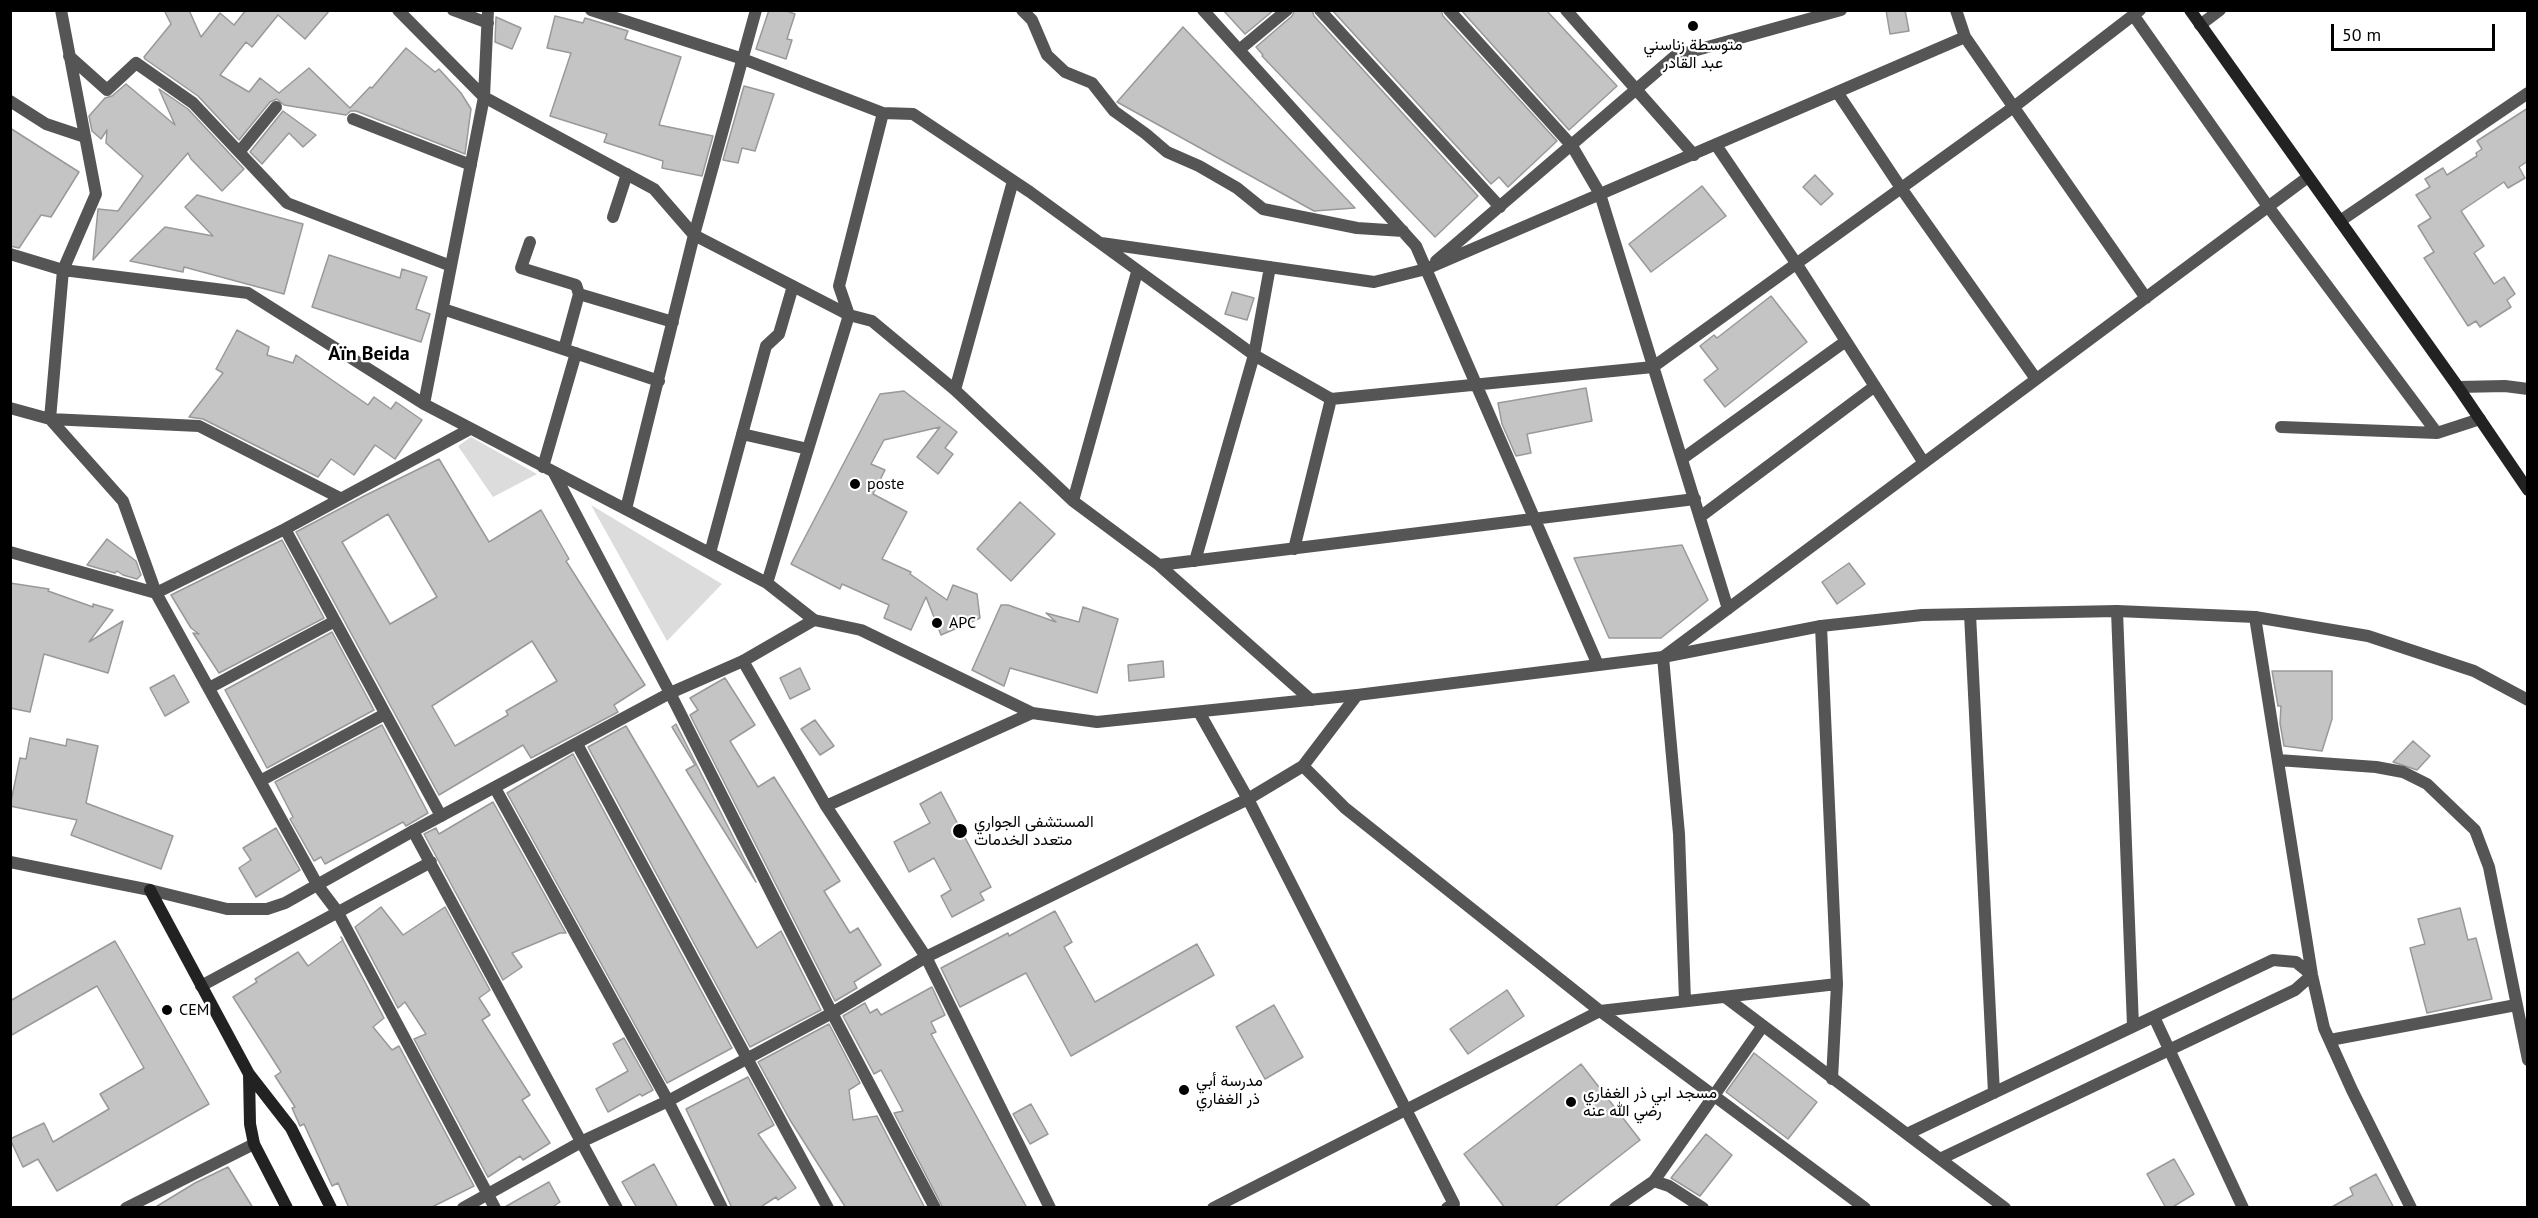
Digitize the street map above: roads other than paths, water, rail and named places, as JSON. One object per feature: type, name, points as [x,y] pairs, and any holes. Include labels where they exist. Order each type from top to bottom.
[{"type":"main road","points":[[2190,10],[2481,419],[2528,490]]},
{"type":"main road","points":[[150,890],[249,1074],[291,1128],[331,1208]]},
{"type":"main road","points":[[249,1074],[250,1124],[254,1144],[287,1208]]},
{"type":"street","points":[[61,10],[96,194],[63,270],[50,419],[123,501],[156,592],[318,886],[337,911],[495,1208]]},
{"type":"street","points":[[398,10],[484,98],[654,189],[694,235],[849,315],[872,321],[955,390],[1073,501],[1159,565],[1311,700]]},
{"type":"street","points":[[424,404],[484,98],[488,17],[453,10]]},
{"type":"street","points":[[591,10],[743,59],[883,113],[913,114],[1013,181],[1254,356],[1331,399],[1653,367],[2015,106],[2137,14],[2267,205],[2437,433]]},
{"type":"street","points":[[626,509],[694,235],[756,10]]},
{"type":"street","points":[[1022,10],[1032,20],[1047,56],[1065,72],[1092,83],[1114,111],[1167,152],[1199,166],[1237,188],[1263,209],[1356,228],[1403,231]]},
{"type":"street","points":[[1203,10],[1416,246],[1598,665]]},
{"type":"street","points":[[1239,50],[1287,10]]},
{"type":"street","points":[[1320,10],[1500,207]]},
{"type":"street","points":[[1449,10],[1572,146],[1600,195],[1728,609]]},
{"type":"street","points":[[1566,10],[1694,155]]},
{"type":"street","points":[[1426,269],[1675,56],[1841,10]]},
{"type":"street","points":[[1956,10],[1965,37],[2146,298]]},
{"type":"street","points":[[2200,25],[2220,10]]},
{"type":"street","points":[[1099,243],[1374,282],[1426,269],[1965,37]]},
{"type":"street","points":[[69,56],[107,90],[136,63],[193,103],[287,203],[451,266]]},
{"type":"street","points":[[1838,92],[1901,188],[2036,380]]},
{"type":"street","points":[[2340,221],[2528,93]]},
{"type":"street","points":[[10,101],[46,124],[85,137]]},
{"type":"street","points":[[240,151],[276,107]]},
{"type":"street","points":[[767,583],[849,315],[839,286],[883,113]]},
{"type":"street","points":[[353,119],[471,165]]},
{"type":"street","points":[[1716,145],[1796,263],[1924,463]]},
{"type":"street","points":[[613,217],[627,174]]},
{"type":"street","points":[[1663,657],[2146,298],[2267,205],[2308,177]]},
{"type":"street","points":[[955,390],[1013,181]]},
{"type":"street","points":[[530,242],[521,268],[576,285],[579,294],[548,470],[670,693],[832,1013],[935,1208]]},
{"type":"street","points":[[10,254],[63,270],[248,293],[424,404],[767,583],[814,620],[861,630],[1032,713],[1097,722],[1357,695],[1663,657],[1821,626],[1922,615],[2117,611],[2255,617],[2367,636],[2474,671],[2526,699]]},
{"type":"street","points":[[1195,561],[1254,356],[1270,267]]},
{"type":"street","points":[[1073,501],[1137,272]]},
{"type":"street","points":[[710,553],[766,346],[779,334],[793,286]]},
{"type":"street","points":[[579,294],[673,322]]},
{"type":"street","points":[[443,309],[659,381]]},
{"type":"street","points":[[1682,459],[1846,341]]},
{"type":"street","points":[[1700,517],[1875,386]]},
{"type":"street","points":[[2458,387],[2505,386],[2528,389]]},
{"type":"street","points":[[1294,549],[1331,399]]},
{"type":"street","points":[[10,408],[50,419],[199,426],[340,498]]},
{"type":"street","points":[[2281,427],[2437,433],[2481,419]]},
{"type":"street","points":[[10,552],[156,592],[285,529],[470,429]]},
{"type":"street","points":[[742,434],[808,449]]},
{"type":"street","points":[[1159,565],[1695,499]]},
{"type":"street","points":[[285,529],[441,816]]},
{"type":"street","points":[[2117,611],[2133,1026]]},
{"type":"street","points":[[1970,614],[1994,1093]]},
{"type":"street","points":[[2255,617],[2312,975],[2324,1028],[2411,1208]]},
{"type":"street","points":[[10,862],[150,890],[227,909],[267,909],[285,903],[318,886],[413,831],[670,693],[743,661],[814,620]]},
{"type":"street","points":[[209,688],[335,621]]},
{"type":"street","points":[[1821,626],[1837,984],[1832,1079]]},
{"type":"street","points":[[1663,657],[1679,834],[1684,1001]]},
{"type":"street","points":[[743,661],[826,806],[926,957],[1050,1208]]},
{"type":"street","points":[[463,1208],[583,1142],[668,1101],[832,1013],[926,957],[1248,799],[1303,766],[1357,695]]},
{"type":"street","points":[[1199,712],[1248,799],[1454,1204],[1447,1208]]},
{"type":"street","points":[[826,806],[1032,713]]},
{"type":"street","points":[[260,781],[385,714]]},
{"type":"street","points":[[577,744],[828,1208]]},
{"type":"street","points":[[2278,760],[2376,767],[2403,772],[2427,784],[2475,830],[2489,867],[2528,1060]]},
{"type":"street","points":[[1303,766],[1345,808],[1600,1011],[1865,1208]]},
{"type":"street","points":[[495,788],[668,1101],[722,1208]]},
{"type":"street","points":[[413,831],[617,1208]]},
{"type":"street","points":[[201,986],[431,862]]},
{"type":"street","points":[[1907,1134],[2273,960],[2296,962],[2312,975]]},
{"type":"street","points":[[1940,1159],[2295,990],[2312,975]]},
{"type":"street","points":[[1213,1208],[1405,1108],[1600,1011],[1837,984]]},
{"type":"street","points":[[1725,997],[2005,1208]]},
{"type":"street","points":[[2330,1040],[2516,1005]]},
{"type":"street","points":[[2154,1017],[2243,1208]]},
{"type":"street","points":[[1615,1208],[1654,1181],[1762,1027]]},
{"type":"street","points":[[126,1208],[254,1144]]},
{"type":"street","points":[[1654,1181],[1669,1186],[1703,1208]]},
{"type":"place","name":"متوسطة زناسني عبد القادر","points":[[1693,26]]},
{"type":"place","name":"poste","points":[[855,484]]},
{"type":"place","name":"APC","points":[[937,623]]},
{"type":"place","name":"المستشفى الجواري متعدد الخدمات","points":[[960,831]]},
{"type":"place","name":"CEM","points":[[167,1010]]},
{"type":"place","name":"مدرسة أبي ذر الغفاري","points":[[1184,1090]]},
{"type":"place","name":"مسجد ابي ذر الغفاري رضي الله عنه","points":[[1571,1102]]},
{"type":"district","name":"Aïn Beida","points":[[369,354]]}]
